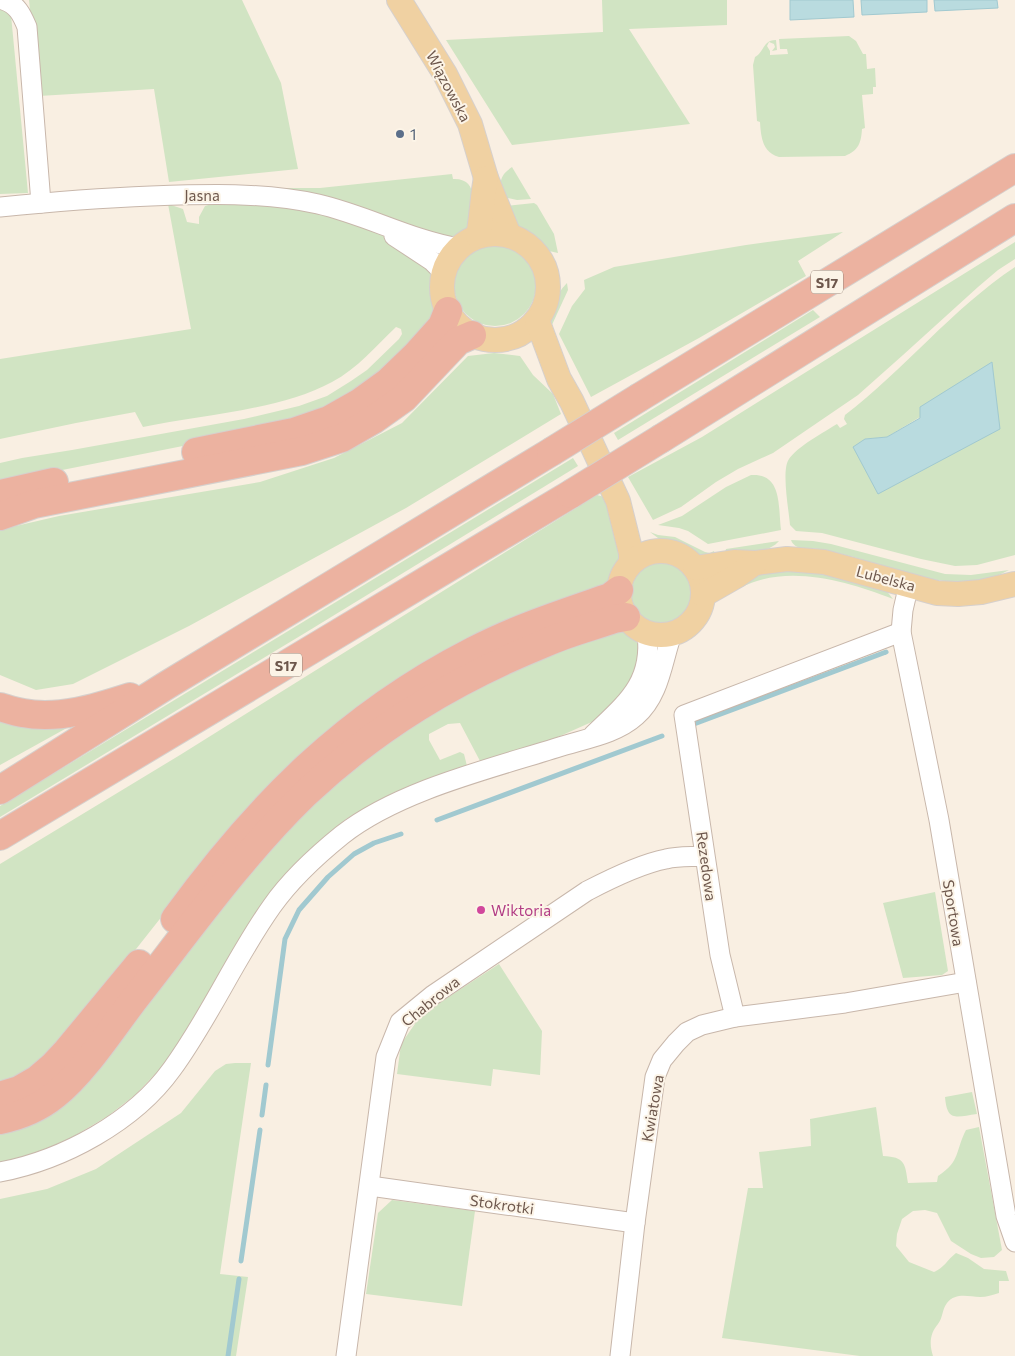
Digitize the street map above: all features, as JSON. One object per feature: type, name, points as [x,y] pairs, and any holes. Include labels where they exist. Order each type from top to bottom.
[{"type":"highway","name":"S17","points":[[0,790],[167,685],[1015,168]]},
{"type":"highway","name":"S17","points":[[0,836],[571,494],[1015,218]]},
{"type":"highway","points":[[0,494],[294,432],[329,420],[359,403],[388,382],[442,326],[448,311]]},
{"type":"highway","points":[[0,516],[34,504],[302,451],[342,438],[373,420],[404,398],[458,341],[472,335]]},
{"type":"highway","points":[[0,1096],[19,1090],[38,1079],[67,1051],[156,945],[225,852],[281,790],[327,747],[379,707],[472,651],[525,628],[610,596],[619,590]]},
{"type":"highway","points":[[0,1120],[26,1112],[42,1104],[70,1082],[192,926],[277,822],[352,752],[435,695],[490,666],[547,642],[614,619],[626,617]]},
{"type":"highway","points":[[0,706],[22,713],[52,716],[102,706],[167,685]]},
{"type":"main road","name":"Wiązowska","points":[[399,0],[445,74],[470,124],[486,178],[509,235]]},
{"type":"main road","name":"Wiązowska","points":[[468,242],[481,222],[486,178]]},
{"type":"main road","points":[[493,233],[509,235],[528,244],[535,251],[545,268],[548,285],[546,304],[537,320],[526,330],[514,337],[493,340],[472,335],[458,325],[448,311],[442,293],[444,274],[452,255],[468,242],[493,233]]},
{"type":"main road","points":[[537,320],[559,379],[572,402],[618,501],[632,563]]},
{"type":"main road","points":[[514,337],[559,379]]},
{"type":"main road","points":[[618,501],[657,551]]},
{"type":"main road","points":[[657,551],[678,555],[690,563],[695,568],[701,581],[703,595],[699,612],[694,620],[680,631],[672,634],[647,634],[635,627],[626,617],[619,601],[622,575],[632,563],[643,555],[657,551]]},
{"type":"main road","name":"Lubelska","points":[[695,568],[734,562],[756,563],[787,559],[824,562],[938,593],[980,592],[1015,584]]},
{"type":"main road","name":"Lubelska","points":[[703,595],[756,563]]},
{"type":"street","points":[[3,0],[8,1],[21,11],[27,27],[41,203]]},
{"type":"street","name":"Jasna","points":[[0,207],[190,194],[264,196],[319,204],[443,245],[468,242]]},
{"type":"street","name":"Jasna","points":[[360,216],[432,261],[444,274]]},
{"type":"street","name":"Sportowa","points":[[909,584],[903,610],[901,632],[939,820],[1006,1216],[1015,1242]]},
{"type":"street","name":"Rezedowa","points":[[735,1017],[720,955],[684,715],[901,632]]},
{"type":"street","points":[[590,737],[634,693],[645,672],[649,647],[647,634]]},
{"type":"street","points":[[0,1172],[37,1163],[88,1140],[142,1102],[172,1071],[214,1004],[252,935],[285,889],[313,860],[346,832],[388,806],[410,796],[496,766],[617,729],[638,715],[654,693],[665,665],[672,634]]},
{"type":"street","name":"Chabrowa","points":[[346,1356],[386,1057],[400,1022],[433,995],[604,882],[666,859],[704,856]]},
{"type":"street","name":"Kwiatowa","points":[[620,1356],[634,1223],[655,1078],[662,1060],[676,1043],[687,1032],[702,1025],[735,1017],[845,1003],[966,982]]},
{"type":"street","name":"Stokrotki","points":[[370,1186],[634,1223]]},
{"type":"green space","points":[[29,0],[242,0],[281,83],[298,169],[169,182],[154,89],[39,96]]},
{"type":"green space","points":[[602,0],[727,0],[727,25],[629,29],[690,124],[512,145],[446,40],[603,32]]},
{"type":"green space","points":[[0,6],[11,15],[28,193],[0,194]]},
{"type":"green space","points":[[849,36],[856,41],[863,54],[866,54],[867,69],[875,68],[876,87],[873,87],[873,94],[862,95],[865,128],[862,129],[858,146],[845,156],[779,157],[773,155],[766,148],[760,122],[757,121],[753,65],[755,57],[768,42],[776,40],[777,50],[772,51],[775,47],[774,44],[769,42],[767,46],[770,55],[788,54],[787,49],[780,49],[779,39]]},
{"type":"green space","points":[[512,167],[531,199],[517,200],[503,197],[501,180],[504,174]]},
{"type":"green space","points":[[452,174],[453,179],[462,180],[468,184],[473,197],[469,229],[454,237],[441,237],[322,196],[283,190],[284,188],[320,188]]},
{"type":"green space","points":[[215,203],[249,203],[314,211],[374,230],[429,267],[435,277],[437,314],[371,382],[305,418],[223,438],[12,480],[0,485],[0,463],[244,419],[299,406],[327,396],[367,370],[399,339],[402,334],[401,329],[396,327],[350,371],[332,382],[289,399],[240,410],[143,427],[135,412],[0,439],[0,359],[191,329],[168,204],[183,209],[187,222],[199,224],[199,217],[205,206]]},
{"type":"green space","points":[[534,203],[554,234],[558,253],[549,251],[529,234],[522,231],[513,223],[505,206]]},
{"type":"green space","points":[[843,232],[798,261],[806,276],[699,338],[591,397],[559,334],[572,306],[585,289],[584,280],[614,267],[746,245]]},
{"type":"green space","points":[[1015,242],[1015,259],[978,287],[858,395],[773,453],[738,469],[681,507],[653,520],[628,477],[702,437]]},
{"type":"green space","points":[[487,244],[503,244],[518,251],[529,262],[536,277],[533,301],[524,314],[503,326],[487,326],[472,319],[461,308],[454,293],[454,277],[461,262],[472,251]]},
{"type":"green space","points":[[1015,267],[1015,555],[977,565],[955,566],[822,533],[796,531],[790,525],[786,491],[786,472],[789,459],[804,445],[825,431],[837,424],[840,428],[847,424],[844,419],[845,415],[888,379],[949,320]],"holes":[[[920,417],[878,494],[865,439],[887,437]]]},
{"type":"green space","points":[[567,283],[568,290],[551,327],[548,315],[552,305]]},
{"type":"green space","points":[[813,310],[820,317],[618,440],[614,433]]},
{"type":"green space","points":[[494,353],[520,356],[533,375],[553,394],[561,414],[406,508],[189,626],[73,684],[36,690],[0,675],[0,531],[3,529],[59,516],[260,482],[334,458],[402,423],[468,356]]},
{"type":"green space","points":[[573,458],[578,466],[0,817],[0,806]]},
{"type":"green space","points":[[751,475],[761,476],[769,480],[774,486],[779,502],[781,530],[708,544],[688,531],[658,525],[682,516],[726,487]]},
{"type":"green space","points":[[597,495],[608,498],[623,551],[615,572],[607,584],[223,839],[65,1039],[18,1078],[0,1084],[0,864],[180,755]]},
{"type":"green space","points":[[650,532],[675,537],[705,552],[710,553],[714,551],[716,559],[698,558],[686,549],[662,541]]},
{"type":"green space","points":[[791,540],[831,544],[945,574],[971,575],[1009,570],[980,581],[943,581],[925,578],[836,552],[799,547],[793,544]]},
{"type":"green space","points":[[779,541],[768,549],[761,551],[725,553],[726,549]]},
{"type":"green space","points":[[662,561],[680,567],[688,575],[694,593],[688,611],[680,619],[662,625],[644,619],[636,611],[630,593],[636,575],[644,567]]},
{"type":"green space","points":[[808,569],[885,589],[893,599],[856,586],[816,577],[777,577],[758,581],[740,588],[737,587],[762,572]]},
{"type":"green space","points":[[602,630],[626,631],[635,639],[641,650],[634,683],[594,721],[549,741],[480,761],[460,723],[448,724],[429,734],[429,740],[440,760],[460,752],[464,754],[467,766],[395,792],[346,819],[288,871],[262,905],[193,1022],[161,1068],[135,1095],[108,1116],[64,1142],[12,1161],[0,1162],[0,1132],[265,853],[360,759],[469,685]]},
{"type":"green space","points":[[0,716],[74,724],[0,765]]},
{"type":"green space","points":[[935,892],[948,971],[942,975],[903,978],[883,903]]},
{"type":"green space","points":[[499,964],[542,1031],[540,1075],[493,1069],[491,1086],[397,1074],[401,1044],[421,1015]]},
{"type":"green space","points":[[251,1063],[220,1274],[248,1277],[236,1356],[0,1356],[0,1199],[47,1189],[96,1169],[181,1113],[215,1071],[226,1064]]},
{"type":"green space","points":[[972,1092],[977,1114],[958,1117],[950,1114],[945,1097]]},
{"type":"green space","points":[[876,1107],[883,1156],[896,1158],[903,1162],[908,1183],[937,1182],[938,1176],[954,1160],[966,1130],[979,1127],[1002,1250],[994,1257],[981,1258],[971,1254],[951,1241],[937,1213],[925,1210],[913,1211],[902,1219],[897,1234],[896,1246],[909,1262],[934,1272],[956,1253],[968,1258],[984,1269],[1006,1271],[1009,1281],[999,1281],[999,1293],[983,1297],[958,1296],[947,1303],[940,1322],[935,1327],[932,1335],[931,1347],[933,1356],[860,1356],[722,1338],[748,1188],[763,1188],[759,1152],[811,1146],[810,1119]]},
{"type":"green space","points":[[392,1200],[475,1211],[462,1306],[366,1294],[378,1213]]},
{"type":"water","points":[[790,0],[853,0],[854,17],[790,20]]},
{"type":"water","points":[[861,0],[927,0],[927,12],[862,15]]},
{"type":"water","points":[[934,0],[997,0],[998,8],[935,11]]},
{"type":"water","points":[[992,362],[1000,429],[878,494],[853,447],[865,439],[887,437],[920,418],[920,407]]},
{"type":"waterway","points":[[694,724],[886,652]]},
{"type":"waterway","points":[[437,820],[662,736]]},
{"type":"waterway","points":[[268,1065],[285,939],[299,910],[328,877],[354,854],[374,843],[401,834]]},
{"type":"waterway","points":[[262,1115],[266,1085]]},
{"type":"waterway","points":[[241,1261],[260,1130]]},
{"type":"waterway","points":[[228,1356],[239,1279]]},
{"type":"place","name":"1","points":[[400,134]]},
{"type":"place","name":"Wiktoria","points":[[481,910]]}]
